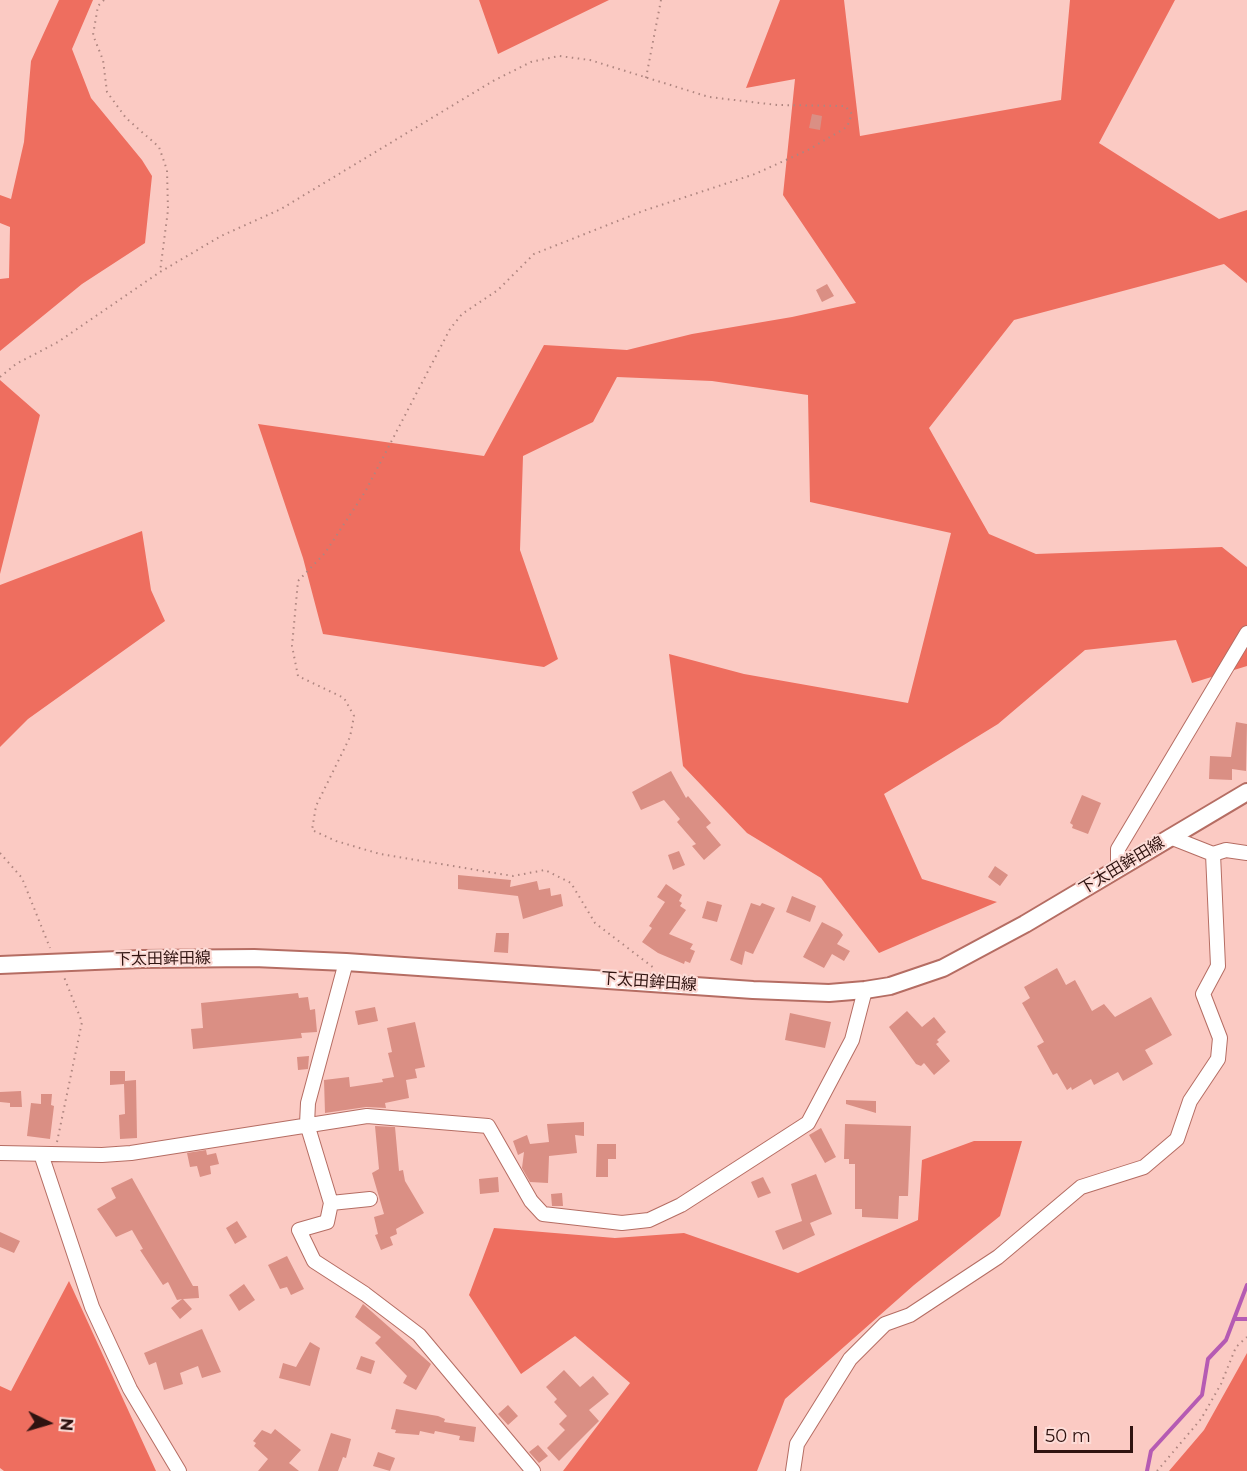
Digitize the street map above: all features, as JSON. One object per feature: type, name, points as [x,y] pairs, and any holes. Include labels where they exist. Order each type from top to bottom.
[{"type":"main road","name":"下太田鉾田線","points":[[0,965],[254,958],[829,993],[865,990],[890,986],[943,968],[1026,924],[1247,792]]},
{"type":"street","points":[[1118,868],[1118,849],[1247,633]]},
{"type":"street","points":[[1170,837],[1213,854],[1226,850],[1247,853]]},
{"type":"street","points":[[794,1471],[797,1444],[803,1434],[850,1359],[885,1324],[910,1315],[998,1257],[1081,1187],[1144,1167],[1177,1139],[1190,1101],[1218,1059],[1220,1038],[1203,994],[1218,966],[1213,854]]},
{"type":"street","points":[[346,962],[308,1103],[307,1124],[331,1203],[327,1222],[299,1230],[314,1261],[365,1294],[419,1335],[533,1471]]},
{"type":"street","points":[[0,1153],[48,1155],[131,1153],[367,1116],[488,1126],[531,1201],[543,1214],[622,1223],[649,1220],[681,1205],[808,1123],[852,1040],[865,990]]},
{"type":"street","points":[[48,1155],[93,1307],[130,1389],[179,1471]]},
{"type":"street","points":[[331,1203],[370,1199]]},
{"type":"path","points":[[104,0],[98,6],[93,35],[103,60],[107,92],[126,118],[159,147],[167,170],[168,210],[160,272]]},
{"type":"path","points":[[646,78],[661,0]]},
{"type":"path","points":[[0,377],[16,364],[58,342],[160,272],[221,236],[281,209],[493,81],[531,62],[559,56],[590,60],[709,97],[777,105],[845,106],[852,114],[846,126],[828,139],[755,174],[643,211],[534,254],[498,290],[462,314],[450,329],[365,492],[325,553],[298,581],[292,646],[298,676],[344,698],[354,716],[350,737],[316,806],[312,830],[336,842],[380,854],[513,876],[545,870],[571,883],[595,923],[672,983]]},
{"type":"path","points":[[0,854],[22,878],[82,1022],[48,1155]]},
{"type":"path","points":[[1157,1471],[1201,1419],[1221,1384],[1236,1347],[1247,1337]]},
{"type":"shaded area","points":[[59,0],[93,0],[72,49],[91,98],[142,160],[152,176],[145,243],[82,284],[0,351],[0,279],[9,278],[10,227],[0,223],[0,195],[11,199],[24,142],[31,61]]},
{"type":"shaded area","points":[[479,0],[609,0],[498,54]]},
{"type":"shaded area","points":[[780,0],[844,0],[860,136],[1061,100],[1070,0],[1175,0],[1099,143],[1219,219],[1247,210],[1247,283],[1224,264],[1014,320],[929,428],[989,534],[1036,554],[1222,547],[1247,567],[1247,666],[1192,683],[1176,640],[1085,650],[998,724],[884,794],[922,879],[997,902],[879,953],[821,878],[747,833],[683,766],[669,654],[744,674],[908,703],[951,533],[810,502],[808,395],[712,381],[617,377],[593,422],[523,456],[520,550],[558,659],[544,667],[323,634],[303,558],[258,424],[484,456],[544,345],[627,350],[692,334],[792,317],[856,303],[783,195],[795,79],[746,88]]},
{"type":"shaded area","points":[[0,380],[40,415],[0,574]]},
{"type":"shaded area","points":[[142,531],[151,590],[165,621],[28,719],[0,747],[0,585]]},
{"type":"shaded area","points":[[974,1141],[1022,1141],[1000,1216],[914,1285],[785,1399],[757,1471],[563,1471],[630,1383],[575,1336],[521,1374],[469,1295],[494,1228],[615,1238],[684,1233],[798,1273],[918,1220],[922,1160]]},
{"type":"shaded area","points":[[69,1281],[156,1471],[4,1471],[0,1468],[0,1386],[11,1391]]},
{"type":"shaded area","points":[[1247,1353],[1247,1471],[1169,1471],[1204,1430]]},
{"type":"building","points":[[812,114],[822,116],[820,130],[809,128]]},
{"type":"building","points":[[827,284],[834,296],[822,302],[816,290]]},
{"type":"building","points":[[1236,722],[1247,724],[1246,771],[1232,769],[1232,780],[1209,779],[1210,756],[1231,757]]},
{"type":"building","points":[[671,771],[686,798],[688,796],[711,823],[706,827],[721,845],[704,860],[692,846],[696,844],[677,822],[680,819],[664,800],[641,810],[632,792]]},
{"type":"building","points":[[1082,795],[1101,803],[1088,834],[1072,828],[1073,825],[1070,823]]},
{"type":"building","points":[[679,851],[685,865],[673,870],[668,855]]},
{"type":"building","points":[[995,866],[1008,875],[1000,886],[988,877]]},
{"type":"building","points":[[458,875],[511,880],[510,887],[537,881],[539,890],[550,888],[551,896],[561,894],[563,906],[523,919],[518,896],[458,889]]},
{"type":"building","points":[[666,884],[682,895],[679,901],[682,903],[680,906],[686,910],[669,934],[693,944],[690,949],[695,951],[690,963],[685,961],[684,964],[658,953],[642,942],[652,928],[649,926],[665,902],[657,897]]},
{"type":"building","points":[[792,896],[816,906],[810,922],[786,912]]},
{"type":"building","points":[[707,901],[722,905],[717,922],[702,918]]},
{"type":"building","points":[[751,903],[760,906],[762,903],[775,908],[753,954],[745,951],[742,965],[730,960]]},
{"type":"building","points":[[822,922],[840,931],[843,935],[837,944],[850,951],[844,961],[832,954],[824,968],[803,957]]},
{"type":"building","points":[[496,933],[509,933],[508,953],[494,952]]},
{"type":"building","points":[[1057,968],[1066,985],[1075,980],[1092,1011],[1104,1004],[1115,1017],[1151,997],[1172,1035],[1145,1050],[1153,1064],[1123,1081],[1118,1072],[1094,1085],[1091,1079],[1072,1090],[1071,1087],[1067,1090],[1057,1073],[1053,1075],[1037,1046],[1044,1042],[1022,1003],[1030,998],[1024,987]]},
{"type":"building","points":[[298,993],[299,998],[308,997],[310,1010],[315,1009],[317,1032],[301,1033],[302,1038],[193,1049],[191,1029],[203,1028],[201,1003]]},
{"type":"building","points":[[375,1007],[378,1021],[358,1025],[355,1011]]},
{"type":"building","points":[[907,1011],[922,1027],[934,1017],[946,1032],[936,1044],[950,1061],[934,1075],[924,1063],[921,1066],[916,1064],[889,1027]]},
{"type":"building","points":[[790,1013],[831,1022],[825,1048],[785,1040]]},
{"type":"building","points":[[415,1022],[425,1067],[415,1069],[417,1078],[406,1080],[409,1098],[385,1103],[386,1108],[366,1107],[325,1113],[324,1080],[349,1077],[350,1087],[383,1082],[382,1079],[394,1077],[388,1053],[392,1052],[387,1028]]},
{"type":"building","points":[[309,1056],[308,1069],[298,1070],[297,1057]]},
{"type":"building","points":[[110,1071],[125,1071],[125,1081],[136,1080],[137,1138],[120,1139],[119,1115],[125,1114],[124,1084],[110,1085]]},
{"type":"building","points":[[21,1091],[22,1107],[10,1107],[10,1103],[0,1102],[0,1092]]},
{"type":"building","points":[[41,1094],[52,1094],[51,1105],[54,1106],[50,1139],[27,1136],[31,1103],[41,1104]]},
{"type":"building","points":[[846,1100],[876,1101],[876,1113],[846,1104]]},
{"type":"building","points":[[584,1122],[584,1136],[575,1135],[577,1153],[549,1156],[548,1183],[530,1182],[522,1168],[524,1152],[518,1155],[513,1141],[527,1135],[530,1144],[549,1142],[547,1124]]},
{"type":"building","points":[[845,1124],[911,1126],[908,1196],[899,1196],[898,1219],[862,1217],[862,1209],[855,1209],[855,1164],[849,1164],[849,1159],[844,1159]]},
{"type":"building","points":[[375,1126],[395,1127],[399,1171],[403,1170],[405,1181],[424,1213],[396,1229],[397,1234],[390,1237],[393,1245],[381,1250],[375,1235],[378,1234],[374,1217],[384,1214],[372,1173],[379,1169]]},
{"type":"building","points":[[821,1128],[836,1157],[825,1163],[809,1135]]},
{"type":"building","points":[[597,1144],[616,1144],[616,1159],[608,1159],[608,1177],[596,1177]]},
{"type":"building","points":[[206,1150],[207,1155],[216,1153],[219,1164],[210,1166],[211,1174],[200,1177],[197,1166],[190,1167],[187,1153]]},
{"type":"building","points":[[816,1174],[832,1214],[810,1223],[815,1235],[783,1250],[775,1231],[802,1221],[791,1184]]},
{"type":"building","points":[[498,1177],[499,1192],[480,1194],[479,1179]]},
{"type":"building","points":[[763,1177],[771,1193],[758,1198],[751,1182]]},
{"type":"building","points":[[132,1178],[193,1286],[198,1286],[199,1298],[183,1299],[192,1309],[180,1319],[171,1308],[182,1299],[177,1300],[168,1282],[163,1285],[140,1250],[143,1249],[132,1230],[116,1237],[97,1209],[116,1198],[111,1188]]},
{"type":"building","points":[[562,1193],[563,1206],[552,1206],[551,1194]]},
{"type":"building","points":[[237,1221],[247,1237],[235,1244],[226,1228]]},
{"type":"building","points":[[0,1232],[20,1241],[14,1253],[0,1247]]},
{"type":"building","points":[[287,1256],[304,1289],[291,1295],[287,1287],[280,1289],[268,1265]]},
{"type":"building","points":[[244,1284],[255,1300],[239,1311],[229,1295]]},
{"type":"building","points":[[363,1304],[431,1364],[416,1390],[403,1383],[407,1376],[375,1343],[381,1337],[355,1317]]},
{"type":"building","points":[[202,1329],[221,1372],[202,1378],[198,1366],[180,1373],[183,1384],[164,1390],[156,1362],[149,1365],[144,1353]]},
{"type":"building","points":[[310,1342],[320,1348],[310,1386],[279,1378],[283,1363],[296,1367]]},
{"type":"building","points":[[361,1356],[375,1361],[371,1374],[356,1369]]},
{"type":"building","points":[[564,1370],[580,1387],[593,1376],[609,1394],[589,1410],[599,1421],[559,1461],[547,1448],[565,1430],[559,1424],[567,1416],[554,1402],[557,1399],[546,1387]]},
{"type":"building","points":[[508,1405],[518,1416],[508,1425],[498,1414]]},
{"type":"building","points":[[396,1409],[438,1416],[445,1419],[444,1422],[476,1427],[474,1442],[459,1440],[460,1436],[435,1431],[434,1434],[420,1431],[419,1435],[395,1433],[396,1430],[391,1429]]},
{"type":"building","points":[[275,1429],[301,1450],[289,1463],[299,1471],[258,1471],[268,1459],[254,1446],[256,1443],[253,1441],[262,1430],[271,1434]]},
{"type":"building","points":[[331,1433],[351,1439],[346,1458],[343,1457],[338,1471],[318,1471]]},
{"type":"building","points":[[538,1445],[548,1456],[539,1463],[529,1452]]},
{"type":"building","points":[[378,1452],[395,1458],[390,1471],[373,1466]]},
{"type":"waterway","points":[[1147,1471],[1151,1451],[1202,1395],[1208,1359],[1226,1340],[1247,1285]]},
{"type":"waterway","points":[[1234,1319],[1247,1319]]}]
